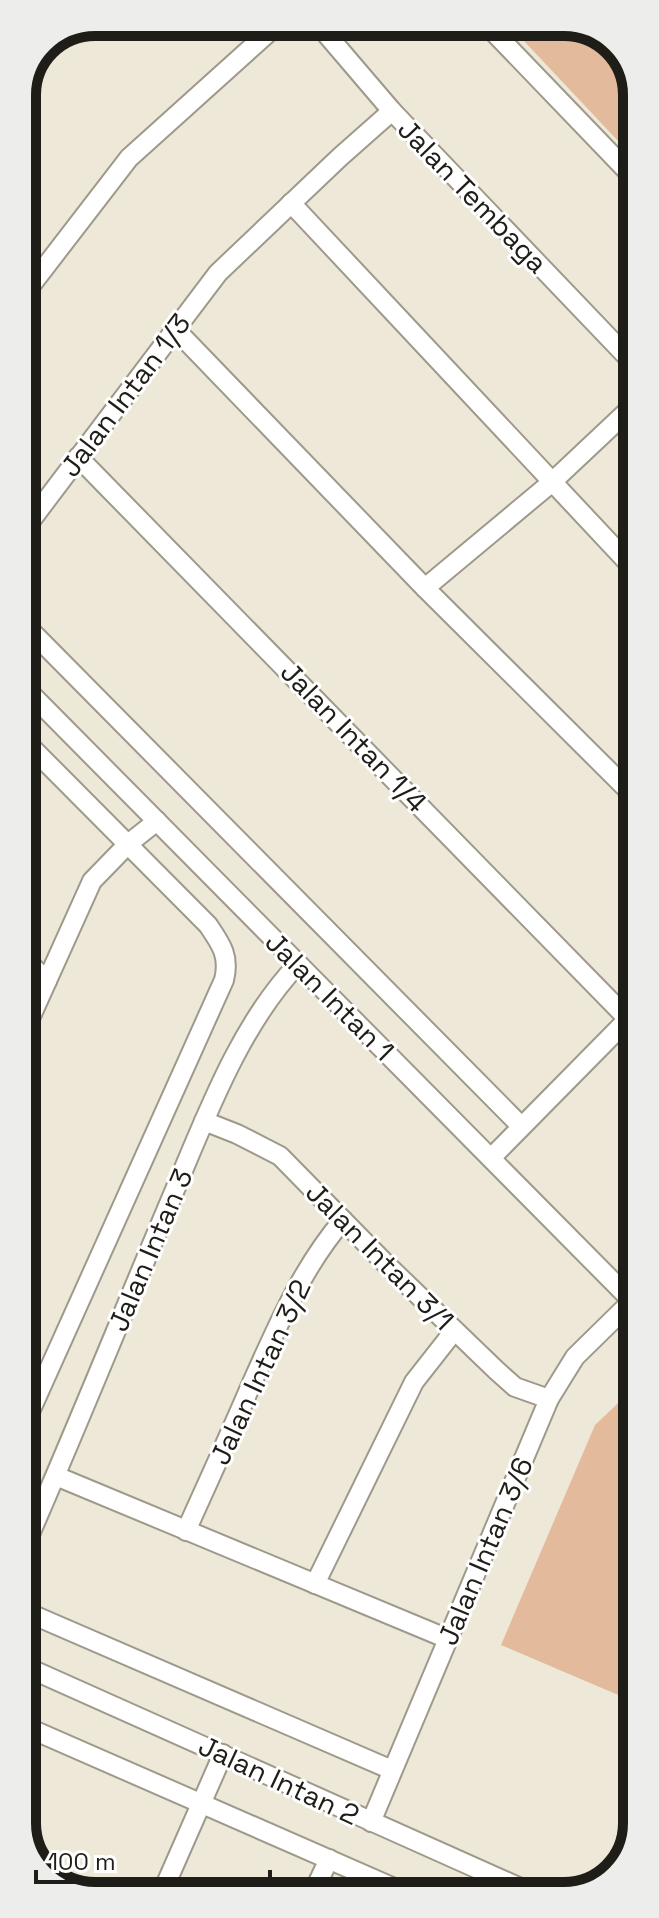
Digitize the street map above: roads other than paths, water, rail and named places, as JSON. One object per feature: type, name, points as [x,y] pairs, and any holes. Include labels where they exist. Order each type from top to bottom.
[{"type":"street","points":[[36,279],[129,158],[264,36]]},
{"type":"street","name":"Jalan Tembaga","points":[[328,36],[392,111],[623,352]]},
{"type":"street","points":[[497,36],[623,167]]},
{"type":"street","name":"Jalan Intan 1/3","points":[[36,514],[203,291],[230,261],[392,111]]},
{"type":"street","points":[[291,203],[623,558]]},
{"type":"street","points":[[175,329],[425,588],[623,785]]},
{"type":"street","points":[[425,588],[551,483],[623,415]]},
{"type":"street","name":"Jalan Intan 1/4","points":[[78,457],[623,1006]]},
{"type":"street","points":[[36,636],[521,1126]]},
{"type":"street","name":"Jalan Intan 1","points":[[36,699],[623,1292]]},
{"type":"street","points":[[36,752],[208,925],[225,949],[228,965],[224,980],[36,1398]]},
{"type":"street","points":[[36,1005],[92,881],[128,844],[157,821]]},
{"type":"street","name":"Jalan Intan 3","points":[[36,1521],[204,1121],[251,1025],[276,987],[298,964]]},
{"type":"street","points":[[36,970],[47,981]]},
{"type":"street","points":[[491,1158],[623,1024]]},
{"type":"street","name":"Jalan Intan 3/1","points":[[204,1121],[280,1156],[454,1331],[515,1387],[549,1399]]},
{"type":"street","name":"Jalan Intan 3/2","points":[[186,1531],[302,1278],[343,1220]]},
{"type":"street","name":"Jalan Intan 3/6","points":[[371,1822],[549,1399],[575,1357],[623,1313]]},
{"type":"street","points":[[315,1584],[414,1382],[454,1331]]},
{"type":"street","points":[[56,1476],[448,1639]]},
{"type":"street","points":[[36,1616],[392,1770]]},
{"type":"street","name":"Jalan Intan 2","points":[[36,1671],[507,1882]]},
{"type":"street","points":[[36,1731],[381,1882]]},
{"type":"street","points":[[167,1882],[223,1754]]},
{"type":"street","points":[[318,1882],[329,1859]]}]
